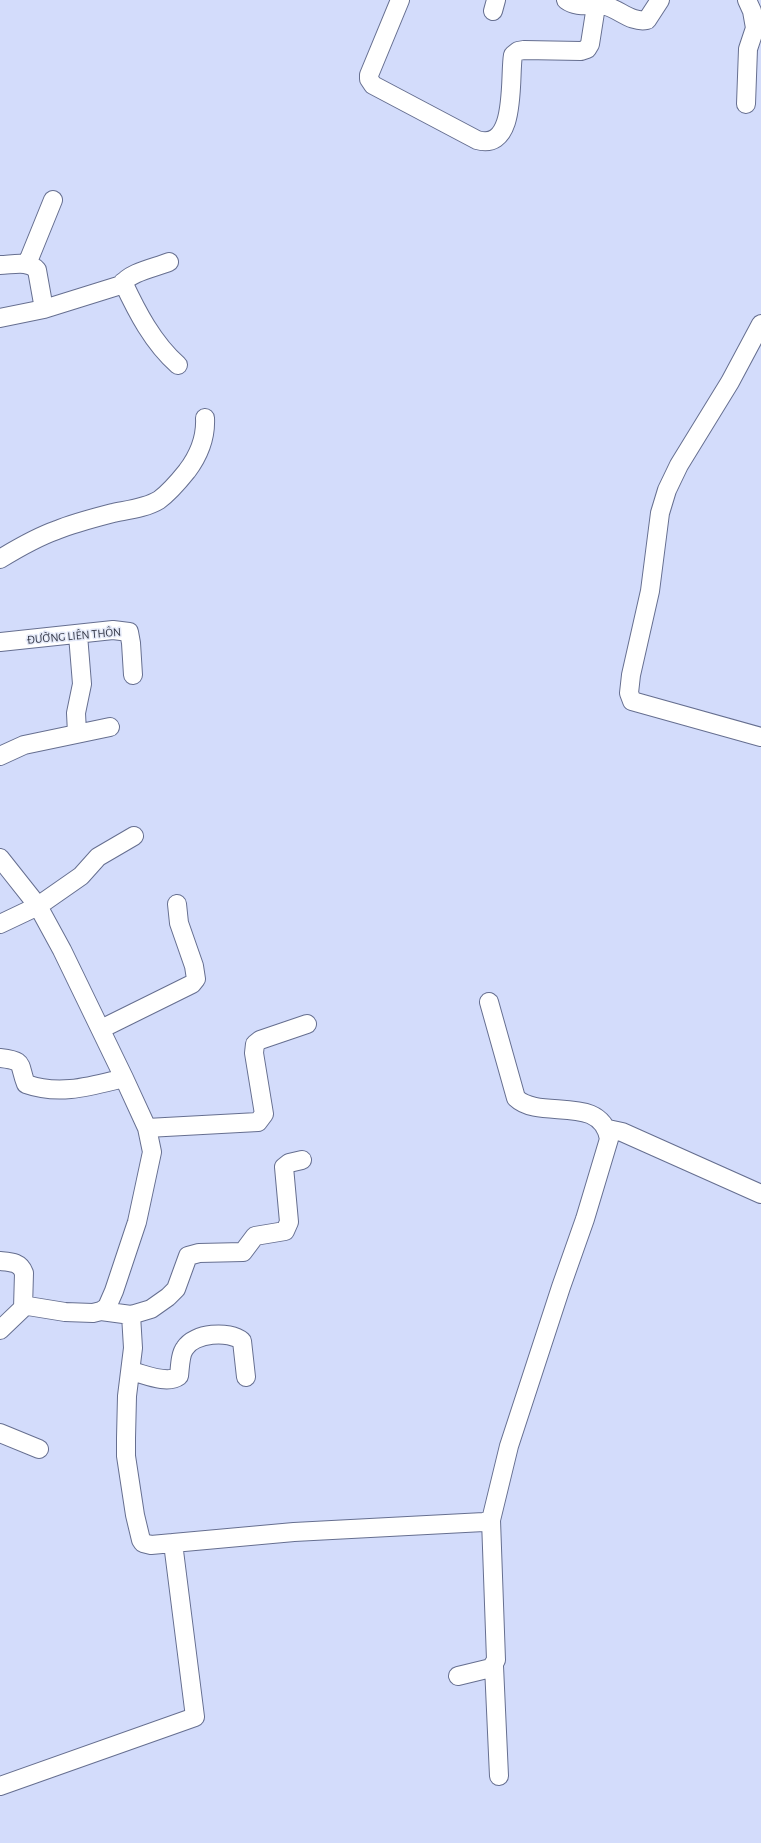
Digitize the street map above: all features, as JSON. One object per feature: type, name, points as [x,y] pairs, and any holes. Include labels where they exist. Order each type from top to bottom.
[{"type":"street","points":[[400,0],[369,75],[370,82],[373,85],[470,136],[485,142],[493,140],[501,132],[508,118],[511,102],[513,55],[518,51],[524,50],[581,51],[587,49],[590,44],[596,6]]},
{"type":"street","points":[[566,0],[575,5],[608,6],[635,20],[642,21],[648,20],[660,0]]},
{"type":"street","points":[[746,104],[748,48],[755,28],[752,11],[747,0]]},
{"type":"street","points":[[27,264],[53,200]]},
{"type":"street","points":[[0,318],[44,309],[121,286],[123,282],[135,274],[169,262]]},
{"type":"street","points":[[0,265],[33,265],[37,270],[44,309]]},
{"type":"street","points":[[123,282],[136,310],[151,334],[170,358],[178,365]]},
{"type":"street","points":[[761,324],[730,382],[679,465],[667,490],[660,513],[650,591],[631,675],[629,693],[632,701],[761,736]]},
{"type":"street","points":[[0,559],[22,546],[57,530],[103,516],[142,507],[159,500],[175,485],[192,464],[201,445],[205,430],[205,418]]},
{"type":"street","name":"ĐƯỜNG LIÊN THÔN","points":[[0,642],[78,635],[113,630],[129,632],[133,675]]},
{"type":"street","points":[[77,733],[76,713],[82,684],[78,635]]},
{"type":"street","points":[[0,756],[24,745],[110,727]]},
{"type":"street","points":[[0,924],[38,906],[81,876],[98,858],[134,836]]},
{"type":"street","points":[[0,858],[38,906],[62,950],[124,1078],[146,1128],[152,1152],[145,1190],[114,1291],[107,1307],[101,1311],[93,1313],[65,1312],[32,1306],[23,1308],[0,1330]]},
{"type":"street","points":[[101,1029],[192,984],[196,979],[194,966],[179,923],[177,904]]},
{"type":"street","points":[[489,1002],[516,1098],[527,1106],[575,1111],[593,1116],[608,1129],[622,1132],[761,1194]]},
{"type":"street","points":[[146,1128],[258,1122],[264,1114],[254,1053],[255,1044],[260,1040],[307,1024]]},
{"type":"street","points":[[0,1058],[19,1062],[22,1067],[26,1084],[58,1091],[85,1088],[124,1078]]},
{"type":"street","points":[[499,1776],[494,1666],[496,1660],[491,1520],[509,1446],[560,1286],[585,1219],[609,1139],[608,1129]]},
{"type":"street","points":[[101,1311],[131,1315],[150,1309],[168,1297],[176,1289],[188,1256],[198,1253],[243,1252],[255,1236],[285,1231],[289,1222],[284,1167],[289,1163],[302,1160]]},
{"type":"street","points":[[0,1261],[18,1264],[22,1268],[24,1273],[23,1308]]},
{"type":"street","points":[[131,1315],[133,1348],[126,1417],[126,1456],[135,1515],[143,1543],[151,1545],[294,1532],[484,1522],[491,1520]]},
{"type":"street","points":[[131,1371],[166,1380],[176,1378],[179,1376],[183,1349],[190,1341],[207,1336],[224,1334],[237,1337],[242,1341],[246,1377]]},
{"type":"street","points":[[0,1433],[39,1449]]},
{"type":"street","points":[[0,1786],[195,1717],[173,1543]]},
{"type":"street","points":[[458,1676],[476,1673],[494,1666]]}]
